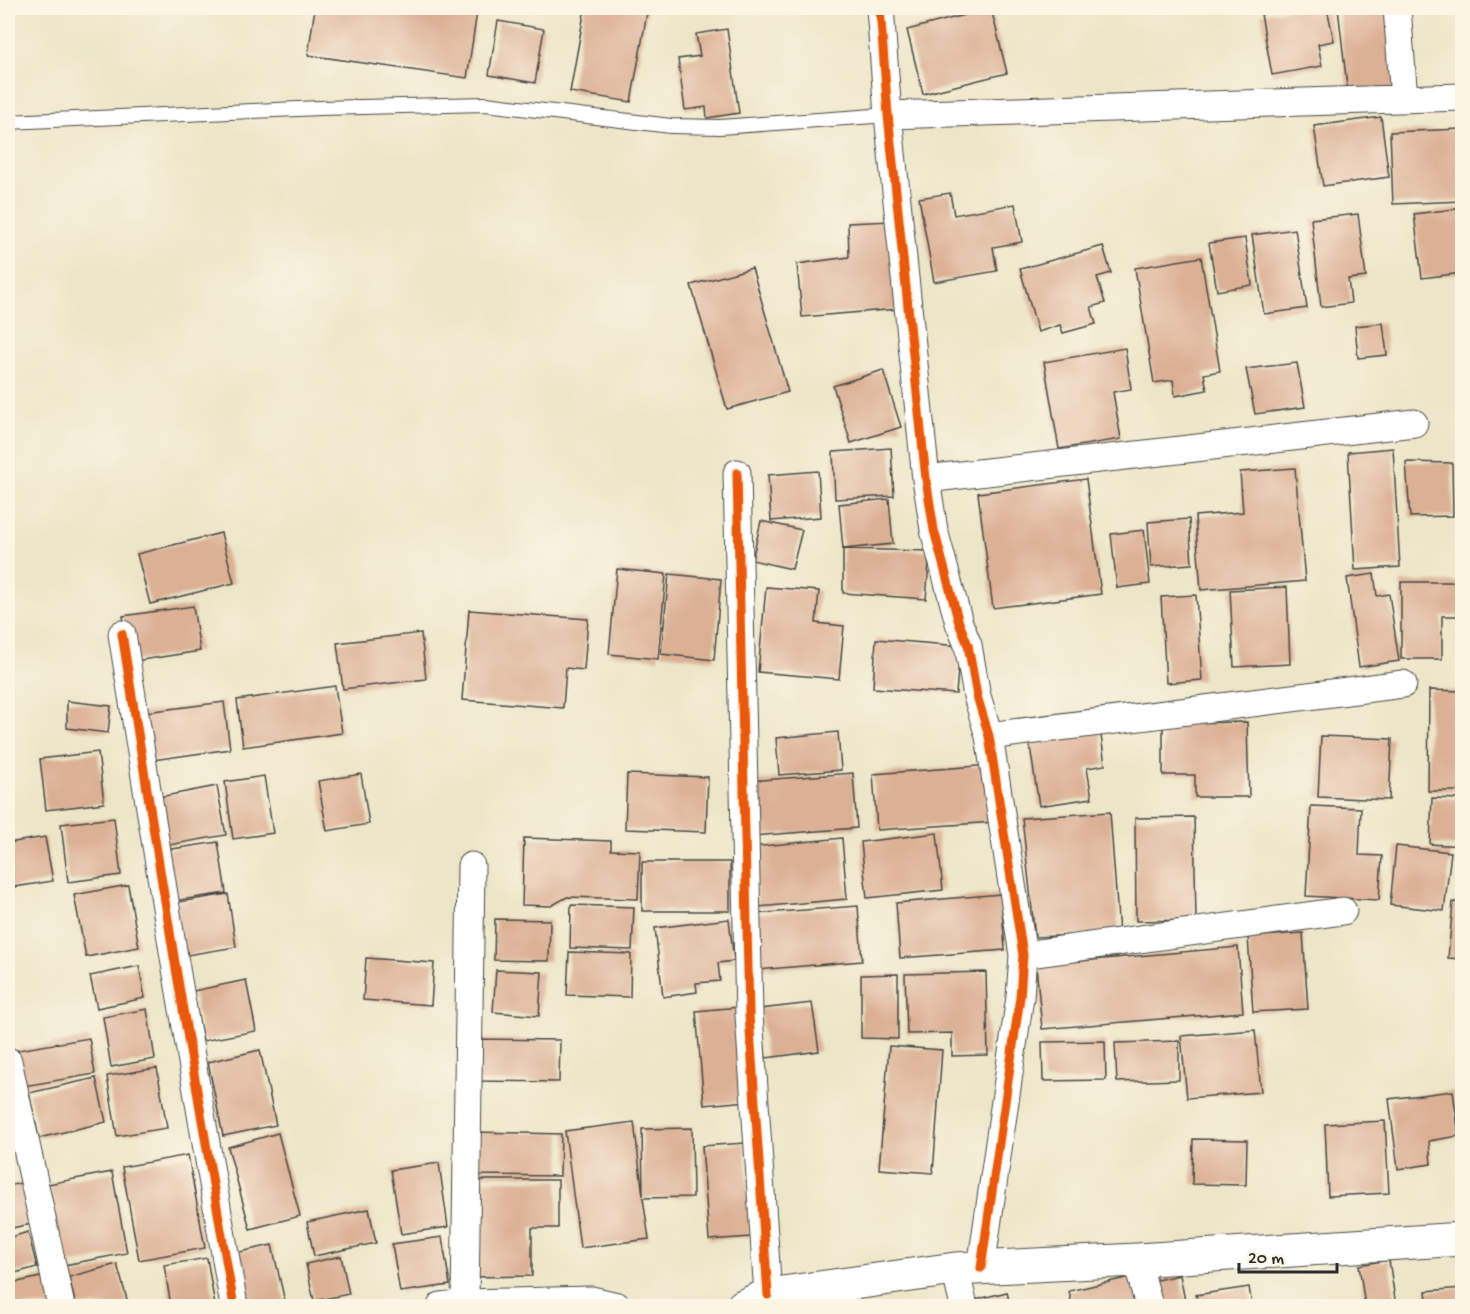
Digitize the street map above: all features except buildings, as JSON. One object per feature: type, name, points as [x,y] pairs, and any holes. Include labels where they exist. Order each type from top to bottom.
[{"type":"main road","points":[[755,1301],[968,1268],[1137,1260],[1462,1239]]},
{"type":"street","points":[[880,8],[888,115],[926,479],[934,530],[959,623],[968,645],[977,696],[989,736],[1023,955],[1020,998],[968,1268],[964,1306]]},
{"type":"street","points":[[1397,8],[1404,99]]},
{"type":"street","points":[[888,115],[1462,97]]},
{"type":"street","points":[[926,479],[1414,423]]},
{"type":"street","points":[[737,473],[755,1301]]},
{"type":"street","points":[[122,634],[172,945],[234,1306]]},
{"type":"street","points":[[989,736],[1403,684]]},
{"type":"street","points":[[471,866],[453,1305],[591,1300],[617,1306]]},
{"type":"street","points":[[1023,955],[1343,911]]},
{"type":"street","points":[[8,1061],[62,1306]]},
{"type":"street","points":[[1137,1260],[1149,1306]]},
{"type":"lane","points":[[8,122],[320,108],[486,104],[671,126],[720,127],[888,115]]},
{"type":"cycle path","points":[[880,8],[888,115],[926,479],[934,530],[959,623],[968,645],[977,696],[989,736],[1023,955],[1020,997],[981,1268]]},
{"type":"cycle path","points":[[737,473],[749,1015],[768,1295]]},
{"type":"cycle path","points":[[122,634],[174,957],[234,1306]]}]
